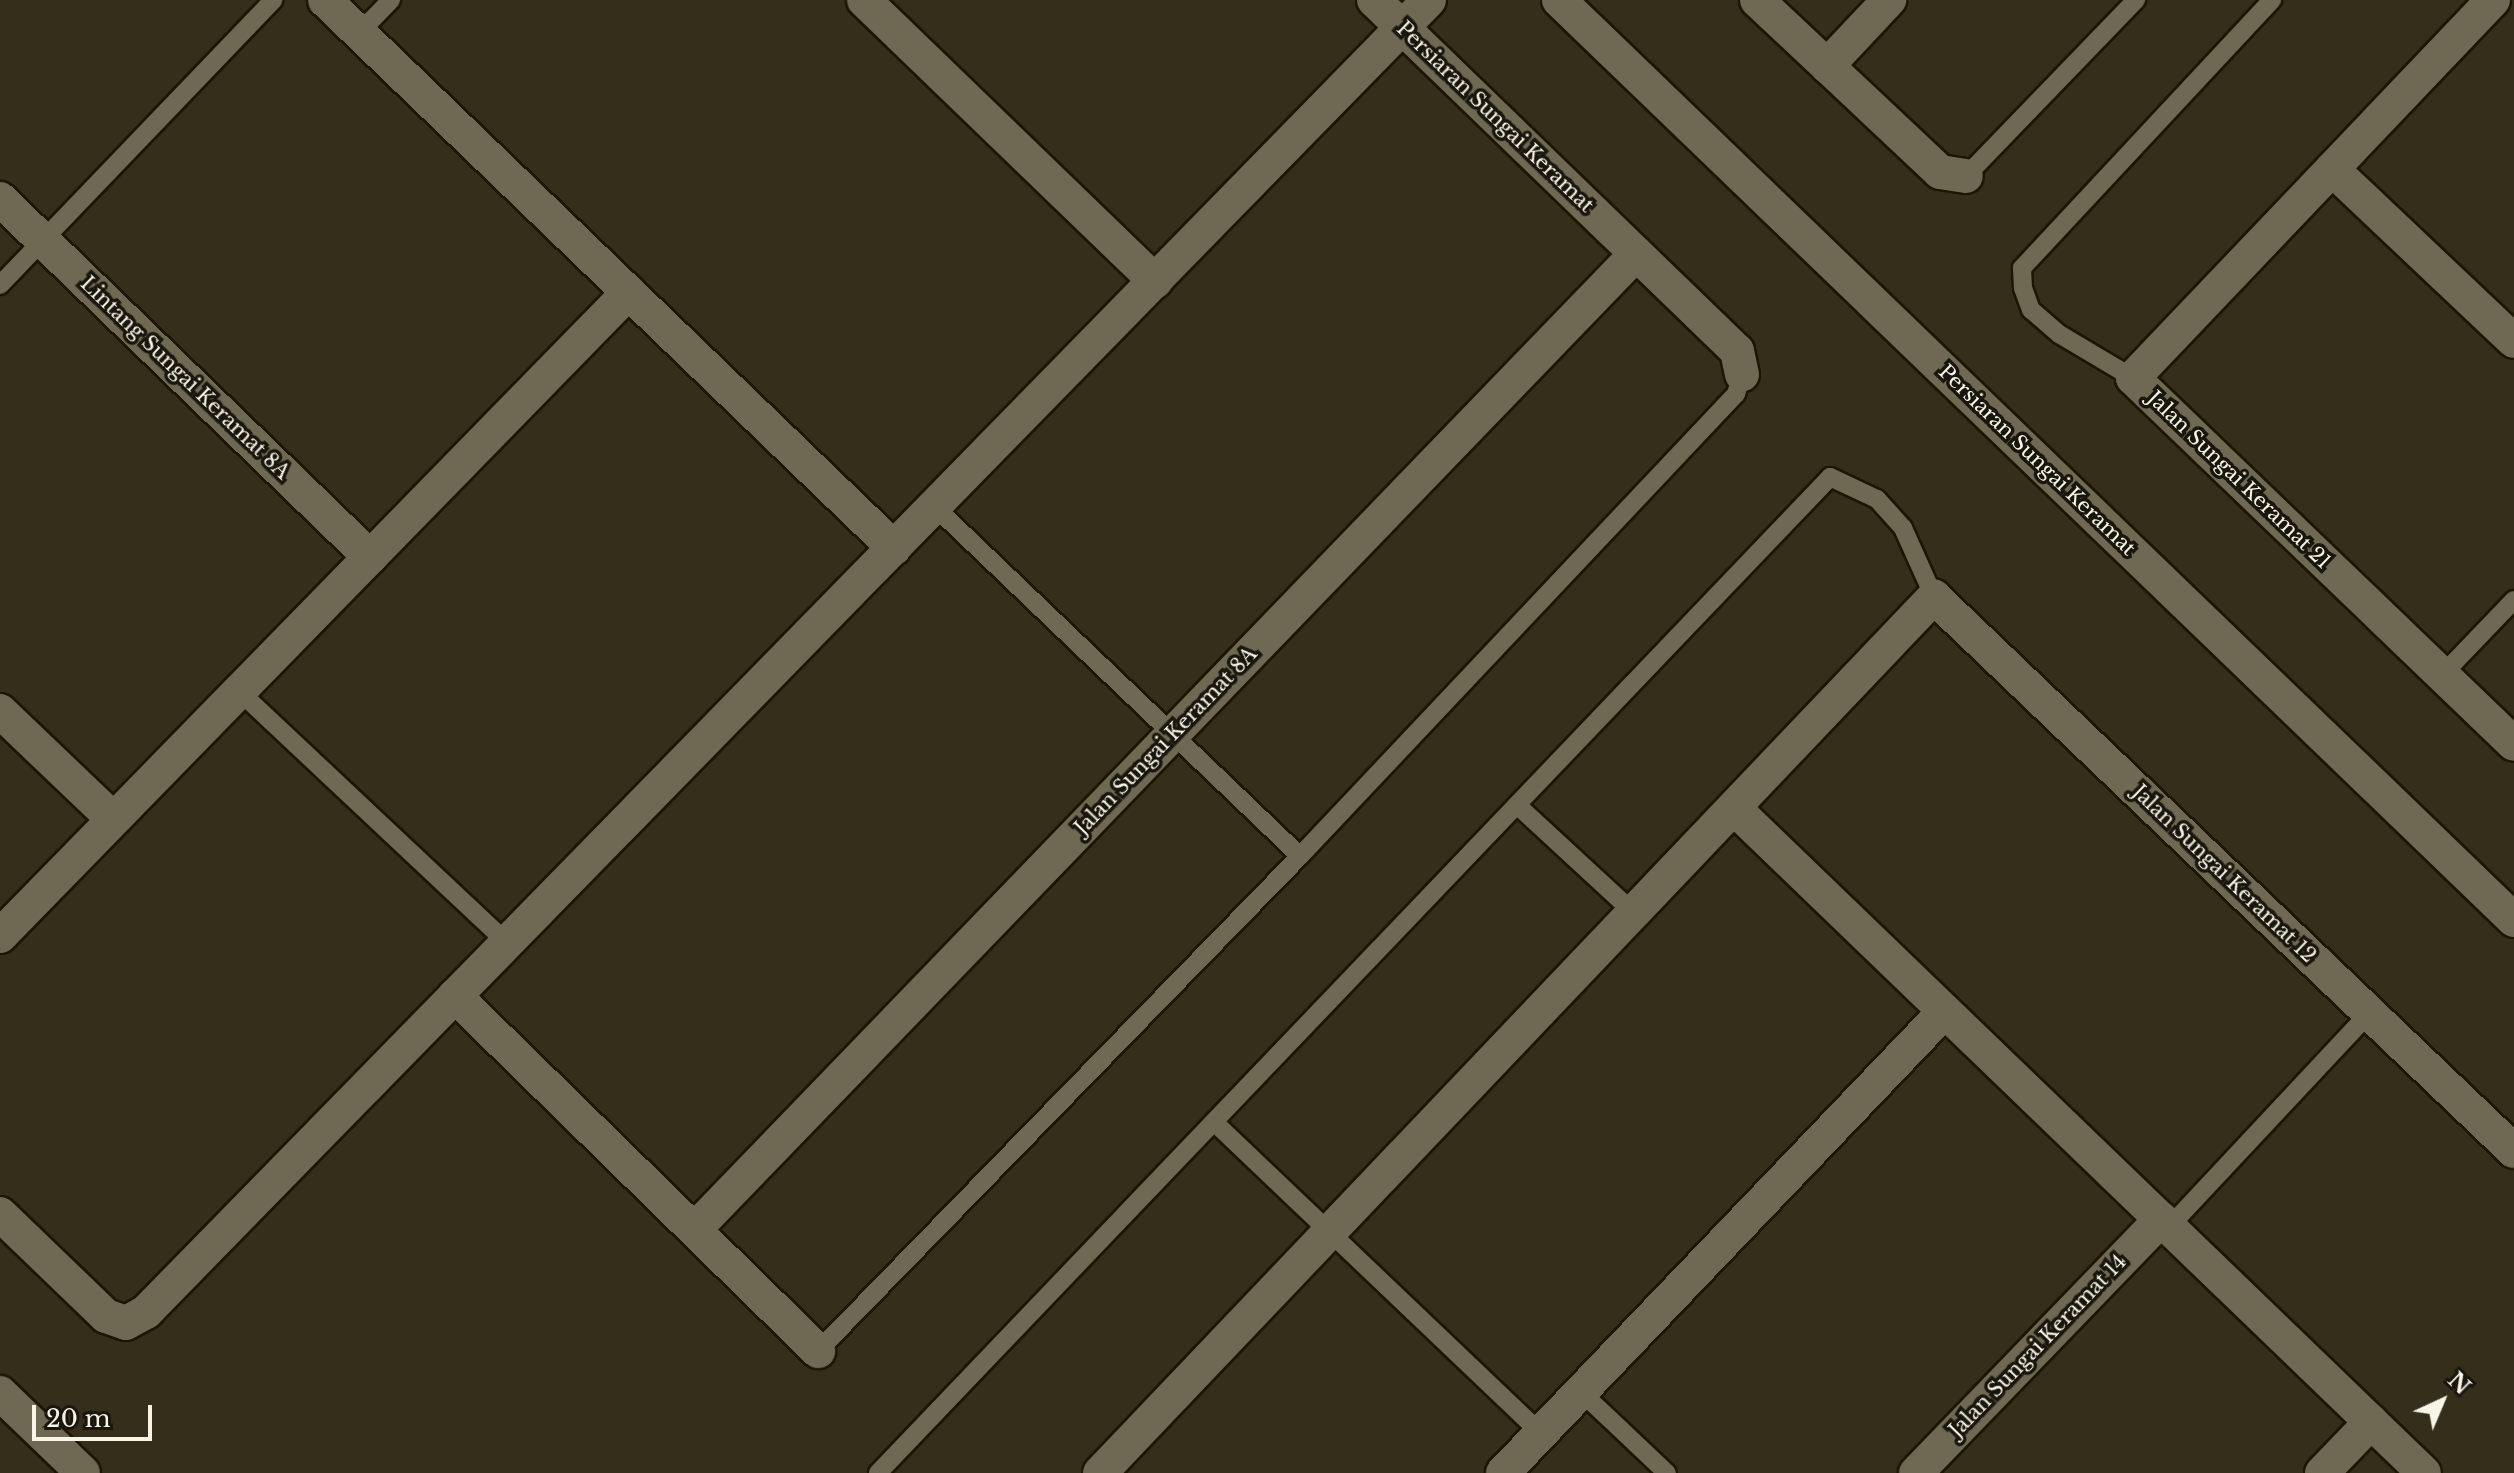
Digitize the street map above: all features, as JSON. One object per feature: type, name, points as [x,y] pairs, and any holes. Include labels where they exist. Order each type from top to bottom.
[{"type":"street","points":[[325,0],[894,548]]},
{"type":"street","points":[[864,0],[1155,281]]},
{"type":"street","name":"Persiaran Sungai Keramat","points":[[1374,0],[1737,351],[1742,374]]},
{"type":"street","points":[[0,1214],[106,1316],[126,1323],[146,1312],[1429,0]]},
{"type":"street","name":"Persiaran Sungai Keramat","points":[[1559,0],[2514,920]]},
{"type":"street","points":[[1757,0],[1940,172],[1966,176]]},
{"type":"street","points":[[1827,66],[1889,0]]},
{"type":"street","name":"Jalan Sungai Keramat 21","points":[[2493,0],[2133,378],[2514,744]]},
{"type":"street","points":[[2332,169],[2514,341]]},
{"type":"street","name":"Lintang Sungai Keramat 8A","points":[[0,199],[370,557]]},
{"type":"street","name":"Jalan Sungai Keramat 8A","points":[[696,1228],[1636,254]]},
{"type":"street","points":[[0,936],[629,292]]},
{"type":"street","points":[[1100,1473],[1934,597]]},
{"type":"street","name":"Jalan Sungai Keramat 12","points":[[1934,597],[2514,1151]]},
{"type":"street","points":[[0,711],[113,819]]},
{"type":"street","points":[[1734,808],[2424,1473]]},
{"type":"street","points":[[455,996],[696,1228],[818,1351]]},
{"type":"street","points":[[1503,1473],[1945,1011]]},
{"type":"street","name":"Jalan Sungai Keramat 14","points":[[1916,1473],[2165,1223]]},
{"type":"street","points":[[0,1393],[83,1473]]},
{"type":"street","points":[[2322,1473],[2371,1422]]},
{"type":"lane","points":[[0,285],[273,0]]},
{"type":"lane","points":[[359,33],[391,0]]},
{"type":"lane","points":[[1966,176],[2136,0]]},
{"type":"lane","points":[[2133,378],[2059,334],[2031,310],[2023,288],[2022,268],[2272,0]]},
{"type":"lane","points":[[818,1351],[1300,856],[1736,394],[1742,374]]},
{"type":"lane","points":[[879,1473],[1830,477],[1877,499],[1903,528],[1934,597]]},
{"type":"lane","points":[[934,506],[1300,856]]},
{"type":"lane","points":[[2442,675],[2514,600]]},
{"type":"lane","points":[[239,691],[507,943]]},
{"type":"lane","points":[[1517,805],[1634,913]]},
{"type":"lane","points":[[2165,1223],[2369,1013]]},
{"type":"lane","points":[[1214,1122],[1541,1433]]},
{"type":"lane","points":[[1581,1392],[1667,1473]]}]
